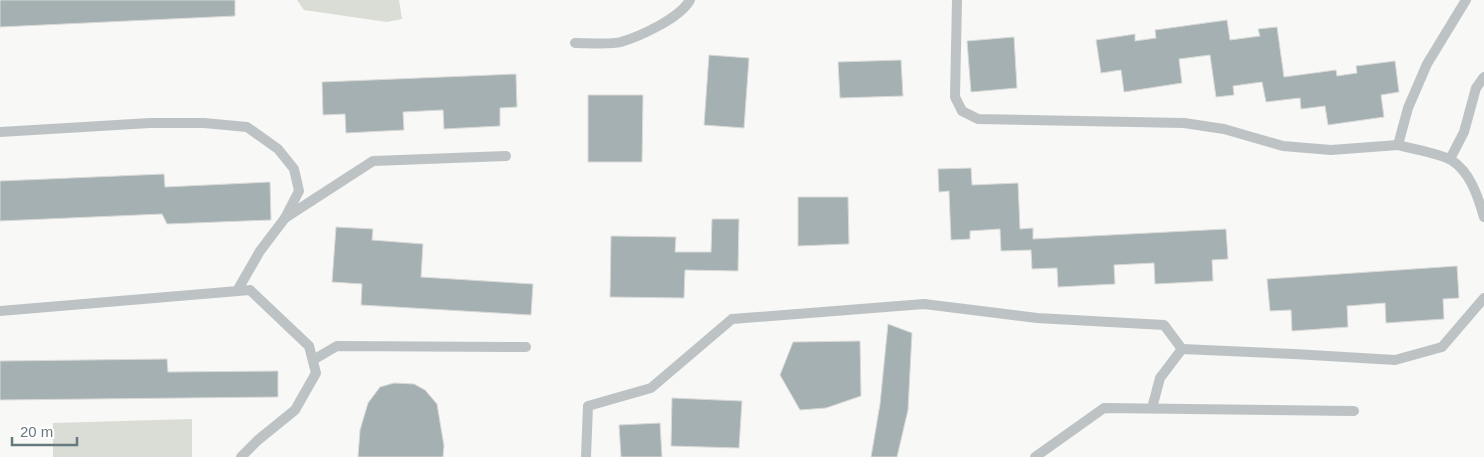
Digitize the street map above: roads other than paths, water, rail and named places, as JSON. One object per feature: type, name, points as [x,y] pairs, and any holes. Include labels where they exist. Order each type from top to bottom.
[{"type":"lane","points":[[575,43],[620,42],[651,30],[685,8],[690,0]]},
{"type":"lane","points":[[957,0],[955,96],[962,110],[978,119],[1184,123],[1224,129],[1283,146],[1331,150],[1398,146],[1450,159],[1462,168],[1478,196],[1484,217]]},
{"type":"lane","points":[[1398,146],[1408,108],[1427,64],[1466,0]]},
{"type":"lane","points":[[1450,159],[1464,132],[1476,88],[1484,77]]},
{"type":"lane","points":[[0,132],[150,124],[204,123],[247,127],[278,149],[294,169],[299,191],[285,218],[260,251],[237,291]]},
{"type":"lane","points":[[285,218],[373,161],[506,156]]},
{"type":"lane","points":[[0,311],[250,290],[308,346],[316,373],[295,410],[258,440],[241,457]]},
{"type":"lane","points":[[1182,350],[1395,360],[1442,347],[1484,298]]},
{"type":"lane","points":[[586,457],[588,406],[651,388],[732,319],[924,304],[1037,318],[1164,325],[1182,350]]},
{"type":"lane","points":[[313,360],[337,346],[526,347]]},
{"type":"lane","points":[[1152,408],[1160,378],[1182,350]]},
{"type":"lane","points":[[1035,457],[1104,408],[1354,411]]}]
